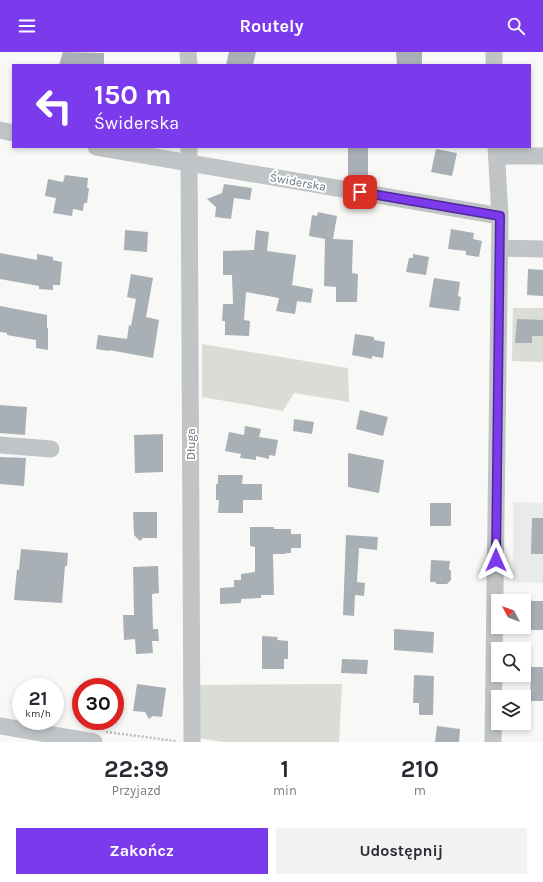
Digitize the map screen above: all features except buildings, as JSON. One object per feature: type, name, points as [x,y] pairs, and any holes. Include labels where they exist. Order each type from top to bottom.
[{"type":"street","points":[[188,52],[189,64]]},
{"type":"street","points":[[494,52],[494,64]]},
{"type":"street","points":[[0,130],[12,133]]},
{"type":"street","name":"Świderska","points":[[108,148],[189,155],[500,216]]},
{"type":"street","points":[[494,742],[500,216],[496,152],[543,156]]},
{"type":"street","name":"Długa","points":[[189,155],[192,741]]},
{"type":"street","points":[[499,248],[543,249]]},
{"type":"street","points":[[0,445],[51,449]]},
{"type":"street","points":[[0,726],[99,737]]},
{"type":"path","points":[[99,737],[171,741],[181,739],[192,741]]},
{"type":"shaded area","points":[[513,308],[543,308],[543,362],[512,361]]},
{"type":"shaded area","points":[[202,344],[348,368],[349,402],[294,393],[283,411],[202,397]]},
{"type":"shaded area","points":[[513,502],[543,503],[543,583],[513,582]]},
{"type":"shaded area","points":[[342,684],[339,742],[224,742],[197,738],[198,685]]},
{"type":"route","points":[[360,192],[500,216],[496,560]]}]
